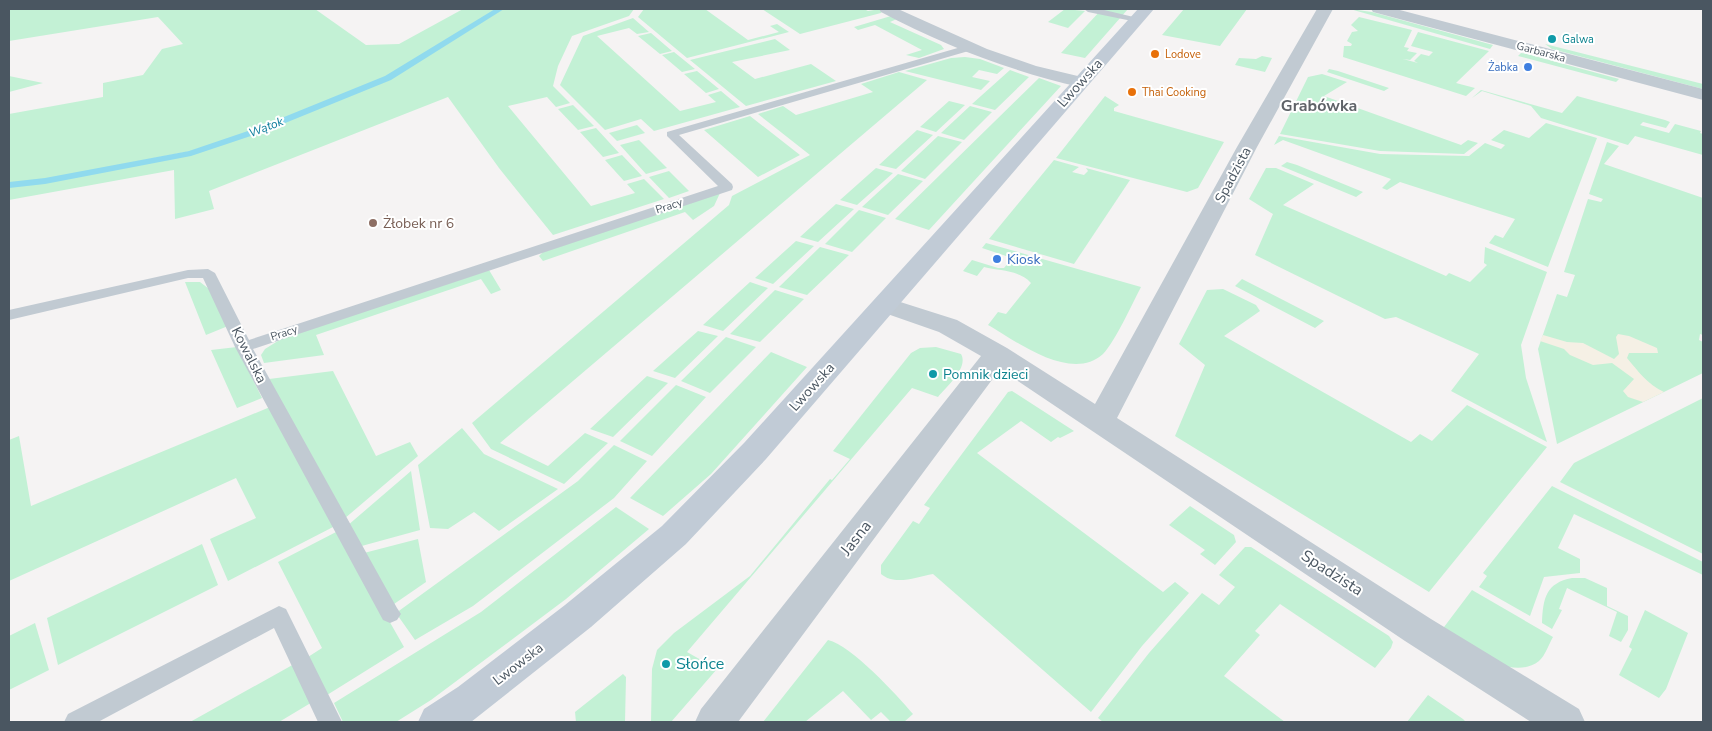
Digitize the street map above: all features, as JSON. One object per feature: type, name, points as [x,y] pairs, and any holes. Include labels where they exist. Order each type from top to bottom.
[{"type":"street","points":[[887,9],[968,48],[1032,72],[1080,82]]},
{"type":"street","name":"Spadzista","points":[[1100,422],[1247,147],[1325,9]]},
{"type":"street","name":"Garbarska","points":[[1379,9],[1703,95]]},
{"type":"street","name":"Lwowska","points":[[438,722],[472,700],[570,622],[674,535],[755,451],[1141,14]]},
{"type":"street","name":"Spadzista","points":[[885,305],[948,326],[997,354],[1418,630],[1565,722]]},
{"type":"street","name":"Jasna","points":[[715,722],[997,354]]},
{"type":"lane","points":[[1088,9],[1141,14]]},
{"type":"lane","name":"Pracy","points":[[243,347],[727,187],[671,134],[968,48]]},
{"type":"lane","name":"Kowalska","points":[[9,315],[188,274],[208,273],[243,347],[390,614]]},
{"type":"lane","points":[[76,722],[279,615],[330,722]]},
{"type":"green space","points":[[9,9],[315,9],[366,45],[399,44],[463,9],[499,9],[387,77],[260,129],[191,151],[45,179],[9,184],[9,114],[103,97],[103,83],[143,75],[162,49],[183,44],[158,17],[9,41]]},
{"type":"green space","points":[[503,9],[634,9],[629,16],[572,36],[558,66],[553,86],[570,103],[556,107],[547,97],[508,106],[591,206],[635,193],[627,184],[644,179],[664,199],[553,235],[499,168],[448,97],[209,191],[214,209],[175,219],[174,170],[9,200],[9,187],[192,154],[262,131],[390,79]]},
{"type":"green space","points":[[644,9],[705,9],[748,40],[779,32],[770,26],[777,24],[789,32],[687,58],[638,17]]},
{"type":"green space","points":[[762,9],[883,10],[881,13],[800,34]]},
{"type":"green space","points":[[1065,9],[1085,11],[1068,28],[1048,22]]},
{"type":"green space","points":[[1102,9],[1128,9],[1085,58],[1061,53]]},
{"type":"green space","points":[[1184,9],[1247,9],[1220,46],[1162,35]]},
{"type":"green space","points":[[1350,9],[1372,12],[1493,45],[1490,49]]},
{"type":"green space","points":[[891,16],[899,18],[890,22],[941,45],[944,49],[919,58],[906,55],[922,50],[875,25],[858,30],[854,27]]},
{"type":"green space","points":[[1359,17],[1412,30],[1404,47],[1409,48],[1407,51],[1417,53],[1410,60],[1403,59],[1418,63],[1414,61],[1421,54],[1429,56],[1433,52],[1411,46],[1418,32],[1489,51],[1456,83],[1475,88],[1466,96],[1343,57],[1344,46],[1351,46],[1352,44],[1347,41],[1352,32],[1358,31],[1351,25]]},
{"type":"green space","points":[[633,18],[649,32],[637,34],[629,28],[597,36],[680,111],[716,102],[708,95],[721,91],[740,107],[654,131],[641,119],[605,130],[560,85],[583,36]]},
{"type":"green space","points":[[651,33],[672,51],[660,54],[638,36]]},
{"type":"green space","points":[[775,39],[790,50],[732,62],[755,79],[811,64],[836,81],[746,106],[690,60]]},
{"type":"green space","points":[[1545,44],[1703,84],[1703,89],[1552,49]]},
{"type":"green space","points":[[674,52],[695,69],[682,72],[662,55]]},
{"type":"green space","points":[[1521,53],[1619,79],[1616,82],[1518,56]]},
{"type":"green space","points":[[1262,56],[1272,58],[1265,72],[1235,65],[1239,58],[1256,59]]},
{"type":"green space","points":[[951,58],[980,59],[1004,68],[997,74],[979,70],[972,77],[990,81],[981,90],[905,71]]},
{"type":"green space","points":[[1329,69],[1389,88],[1384,91],[1327,72]]},
{"type":"green space","points":[[1010,70],[1029,77],[995,110],[972,104]]},
{"type":"green space","points":[[697,71],[719,89],[706,93],[684,74]]},
{"type":"green space","points":[[899,72],[927,80],[500,443],[548,466],[585,433],[608,443],[564,484],[491,449],[472,423],[729,205],[732,196],[810,155],[758,114],[783,106],[796,115],[873,92],[861,84]]},
{"type":"green space","points":[[1322,74],[1347,82],[1324,96],[1461,145],[1468,140],[1478,143],[1464,154],[1380,151],[1280,134],[1308,77]]},
{"type":"green space","points":[[9,76],[43,83],[9,92]]},
{"type":"green space","points":[[1039,78],[1061,86],[929,230],[895,219]]},
{"type":"green space","points":[[1481,90],[1562,113],[1577,96],[1665,120],[1670,122],[1666,128],[1643,122],[1640,125],[1669,133],[1675,124],[1701,131],[1700,133],[1703,134],[1703,155],[1635,136],[1628,145],[1541,118],[1531,106],[1482,91],[1472,98]]},
{"type":"green space","points":[[1105,96],[1119,105],[1114,108],[1114,111],[1224,142],[1198,188],[1187,192],[1056,158]]},
{"type":"green space","points":[[949,101],[965,105],[936,132],[920,127]]},
{"type":"green space","points":[[573,105],[594,126],[578,130],[558,109]]},
{"type":"green space","points":[[970,106],[992,112],[964,140],[941,133]]},
{"type":"green space","points":[[750,116],[800,155],[758,177],[704,130]]},
{"type":"green space","points":[[1546,123],[1597,138],[1548,267],[1489,243],[1495,235],[1503,238],[1515,219],[1400,182],[1387,190],[1382,188],[1391,179],[1283,140],[1274,145],[1279,136],[1380,154],[1469,156],[1485,143],[1501,149],[1505,145],[1491,140],[1504,130],[1529,138]]},
{"type":"green space","points":[[637,125],[645,133],[617,141],[609,133]]},
{"type":"green space","points":[[596,128],[619,153],[603,157],[580,132]]},
{"type":"green space","points":[[917,130],[933,135],[896,169],[879,165]]},
{"type":"green space","points":[[938,136],[962,142],[925,179],[901,171]]},
{"type":"green space","points":[[639,140],[667,168],[646,174],[620,145]]},
{"type":"green space","points":[[1607,142],[1619,146],[1604,164],[1703,198],[1703,335],[1700,334],[1699,340],[1703,342],[1703,373],[1557,444],[1538,349],[1557,294],[1567,297],[1575,275],[1564,272],[1588,199],[1601,202],[1603,199],[1589,194]]},
{"type":"green space","points":[[622,155],[642,176],[624,181],[605,160]]},
{"type":"green space","points":[[1054,160],[1079,167],[1072,172],[1084,175],[1088,171],[1086,168],[1130,180],[1074,264],[989,239]]},
{"type":"green space","points":[[1287,162],[1363,192],[1356,197],[1281,166]]},
{"type":"green space","points":[[876,168],[893,173],[857,205],[840,200]]},
{"type":"green space","points":[[1266,168],[1276,168],[1314,184],[1283,205],[1446,276],[1449,273],[1470,282],[1487,265],[1484,263],[1485,247],[1547,272],[1521,345],[1526,378],[1547,442],[1451,391],[1479,354],[1396,317],[1385,319],[1255,255],[1273,214],[1249,199]]},
{"type":"green space","points":[[669,171],[689,191],[669,198],[649,177]]},
{"type":"green space","points":[[898,174],[923,181],[888,215],[862,207]]},
{"type":"green space","points":[[720,193],[714,206],[693,220],[685,212],[543,261],[539,256],[543,252]]},
{"type":"green space","points":[[836,204],[854,209],[818,242],[800,237]]},
{"type":"green space","points":[[859,210],[886,218],[852,252],[825,244]]},
{"type":"green space","points":[[796,241],[814,246],[773,284],[755,278]]},
{"type":"green space","points":[[986,243],[1141,287],[1118,332],[1103,354],[1090,362],[1075,364],[1060,362],[1028,349],[988,325],[998,312],[1006,314],[1031,283],[1016,273],[984,267],[977,276],[963,271],[972,260],[1004,268],[1012,258],[982,248]]},
{"type":"green space","points":[[820,247],[849,255],[807,295],[779,287]]},
{"type":"green space","points":[[489,270],[501,290],[491,294],[481,279],[316,335],[324,355],[264,363],[261,355],[265,349],[281,339]]},
{"type":"green space","points":[[1242,279],[1324,321],[1315,328],[1235,286]]},
{"type":"green space","points":[[185,282],[200,282],[213,292],[228,326],[206,335]]},
{"type":"green space","points":[[750,282],[768,288],[723,331],[703,325]]},
{"type":"green space","points":[[1223,289],[1256,305],[1260,311],[1224,336],[1411,442],[1420,434],[1432,441],[1467,405],[1547,447],[1429,592],[1175,436],[1205,365],[1179,344],[1207,290]]},
{"type":"green space","points":[[775,290],[804,299],[760,342],[730,334]]},
{"type":"green space","points":[[698,331],[718,336],[675,378],[653,371]]},
{"type":"green space","points":[[726,337],[756,347],[710,393],[681,381]]},
{"type":"green space","points":[[237,347],[262,398],[237,408],[211,350]]},
{"type":"green space","points":[[936,347],[961,354],[963,359],[962,365],[956,377],[938,397],[912,388],[687,652],[717,669],[671,722],[651,722],[652,669],[657,650],[674,633],[750,576],[830,479],[832,480],[850,459],[833,451],[911,353],[920,348]]},
{"type":"green space","points":[[771,352],[807,367],[711,474],[663,516],[630,498]]},
{"type":"green space","points":[[333,371],[376,456],[410,442],[418,456],[344,519],[269,379]]},
{"type":"green space","points":[[647,376],[668,383],[613,437],[590,429]]},
{"type":"green space","points":[[676,385],[706,397],[652,456],[620,441]]},
{"type":"green space","points":[[1012,391],[1074,431],[1051,442],[1021,421],[977,453],[1163,592],[1175,582],[1189,593],[1142,646],[1091,712],[933,574],[899,580],[887,578],[881,574],[881,565],[913,521],[919,524],[930,508],[924,505],[1008,392]]},
{"type":"green space","points":[[1703,398],[1703,554],[1560,482],[1574,463]]},
{"type":"green space","points":[[270,407],[335,526],[228,581],[210,539],[256,518],[236,478],[9,581],[9,440],[19,436],[31,506]]},
{"type":"green space","points":[[462,428],[484,454],[558,489],[499,531],[474,512],[448,529],[430,528],[418,465]]},
{"type":"green space","points":[[614,445],[647,461],[614,498],[473,606],[415,640],[396,613],[578,481]]},
{"type":"green space","points":[[411,471],[420,530],[358,547],[347,526]]},
{"type":"green space","points":[[1552,486],[1703,562],[1703,575],[1574,514],[1558,548],[1580,559],[1580,573],[1544,577],[1530,616],[1479,587],[1487,576],[1483,573]]},
{"type":"green space","points":[[1190,506],[1234,535],[1236,542],[1215,565],[1200,554],[1205,550],[1169,525]]},
{"type":"green space","points":[[616,507],[649,529],[566,599],[431,700],[396,722],[343,722],[334,703],[481,612]]},
{"type":"green space","points":[[338,531],[404,647],[327,695],[308,657],[322,648],[278,562]]},
{"type":"green space","points":[[418,539],[426,582],[394,604],[364,553]]},
{"type":"green space","points":[[202,544],[218,585],[58,665],[47,618]]},
{"type":"green space","points":[[1245,547],[1251,547],[1389,636],[1393,642],[1391,648],[1375,668],[1280,604],[1255,631],[1260,635],[1224,676],[1285,722],[1103,722],[1098,718],[1149,653],[1202,593],[1219,605],[1235,587],[1219,575]]},
{"type":"green space","points":[[1585,578],[1607,588],[1607,606],[1628,616],[1628,630],[1621,642],[1609,636],[1617,612],[1567,588],[1559,609],[1562,610],[1552,629],[1542,623],[1543,606],[1551,588],[1563,580]]},
{"type":"green space","points":[[1472,590],[1553,637],[1539,661],[1528,667],[1515,668],[1502,665],[1476,653],[1441,631]]},
{"type":"green space","points":[[1645,610],[1688,633],[1666,689],[1659,698],[1619,675],[1632,649],[1629,647]]},
{"type":"green space","points":[[35,623],[49,670],[9,690],[9,636]]},
{"type":"green space","points":[[828,640],[849,651],[861,661],[885,683],[913,714],[904,722],[891,722],[881,712],[871,720],[843,691],[805,722],[763,722]]},
{"type":"green space","points":[[296,663],[314,701],[279,722],[190,722]]},
{"type":"green space","points":[[623,674],[626,677],[625,722],[576,722],[575,712]]},
{"type":"green space","points":[[1428,695],[1463,719],[1466,722],[1407,722]]},
{"type":"sand","points":[[1618,334],[1629,336],[1657,348],[1658,353],[1629,353],[1627,358],[1648,382],[1664,392],[1643,402],[1628,397],[1623,391],[1634,379],[1612,363],[1593,365],[1570,355],[1564,349],[1540,341],[1543,335],[1567,342],[1583,343],[1614,359],[1619,354],[1616,337]]},
{"type":"waterway","name":"Wątok","points":[[9,185],[45,181],[191,153],[260,130],[388,78],[500,9]]},
{"type":"place","name":"Galwa","points":[[1552,39]]},
{"type":"place","name":"Lodove","points":[[1155,54]]},
{"type":"place","name":"Żabka","points":[[1528,67]]},
{"type":"place","name":"Thai Cooking","points":[[1132,92]]},
{"type":"place","name":"Żłobek nr 6","points":[[373,223]]},
{"type":"place","name":"Kiosk","points":[[997,259]]},
{"type":"place","name":"Pomnik dzieci","points":[[933,374]]},
{"type":"place","name":"Słońce","points":[[666,664]]},
{"type":"district","name":"Grabówka","points":[[1319,106]]}]
